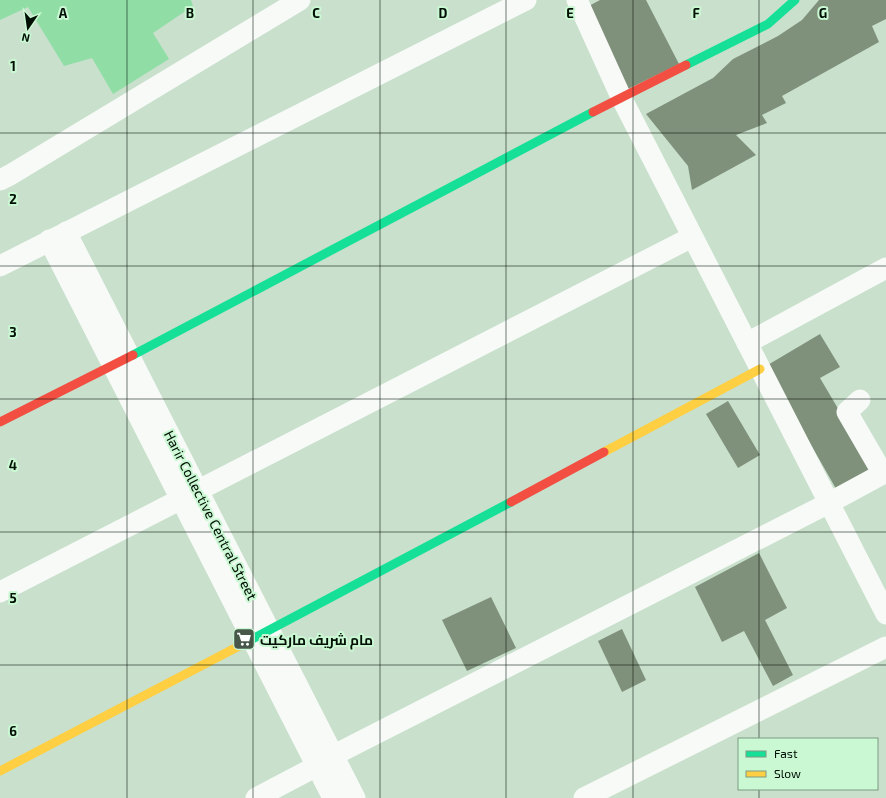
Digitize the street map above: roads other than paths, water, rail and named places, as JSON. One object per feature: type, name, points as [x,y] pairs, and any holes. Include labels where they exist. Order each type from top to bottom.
[{"type":"street","points":[[0,180],[44,155],[300,0]]},
{"type":"street","points":[[0,266],[526,0]]},
{"type":"street","points":[[577,0],[621,97],[886,614]]},
{"type":"street","points":[[0,422],[121,361],[621,97],[768,24],[795,0]]},
{"type":"street","name":"Harir Collective Central Street","points":[[58,236],[325,761],[355,798]]},
{"type":"street","points":[[0,592],[692,237]]},
{"type":"street","points":[[747,344],[886,268]]},
{"type":"street","points":[[0,771],[760,369]]},
{"type":"street","points":[[256,798],[885,473],[847,412],[860,400]]},
{"type":"street","points":[[584,798],[886,647]]},
{"type":"street","name":"Harir Collective Central Street","points":[[325,761],[333,798]]},
{"type":"place","name":"مام شریف مارکیت","points":[[244,639]]}]
